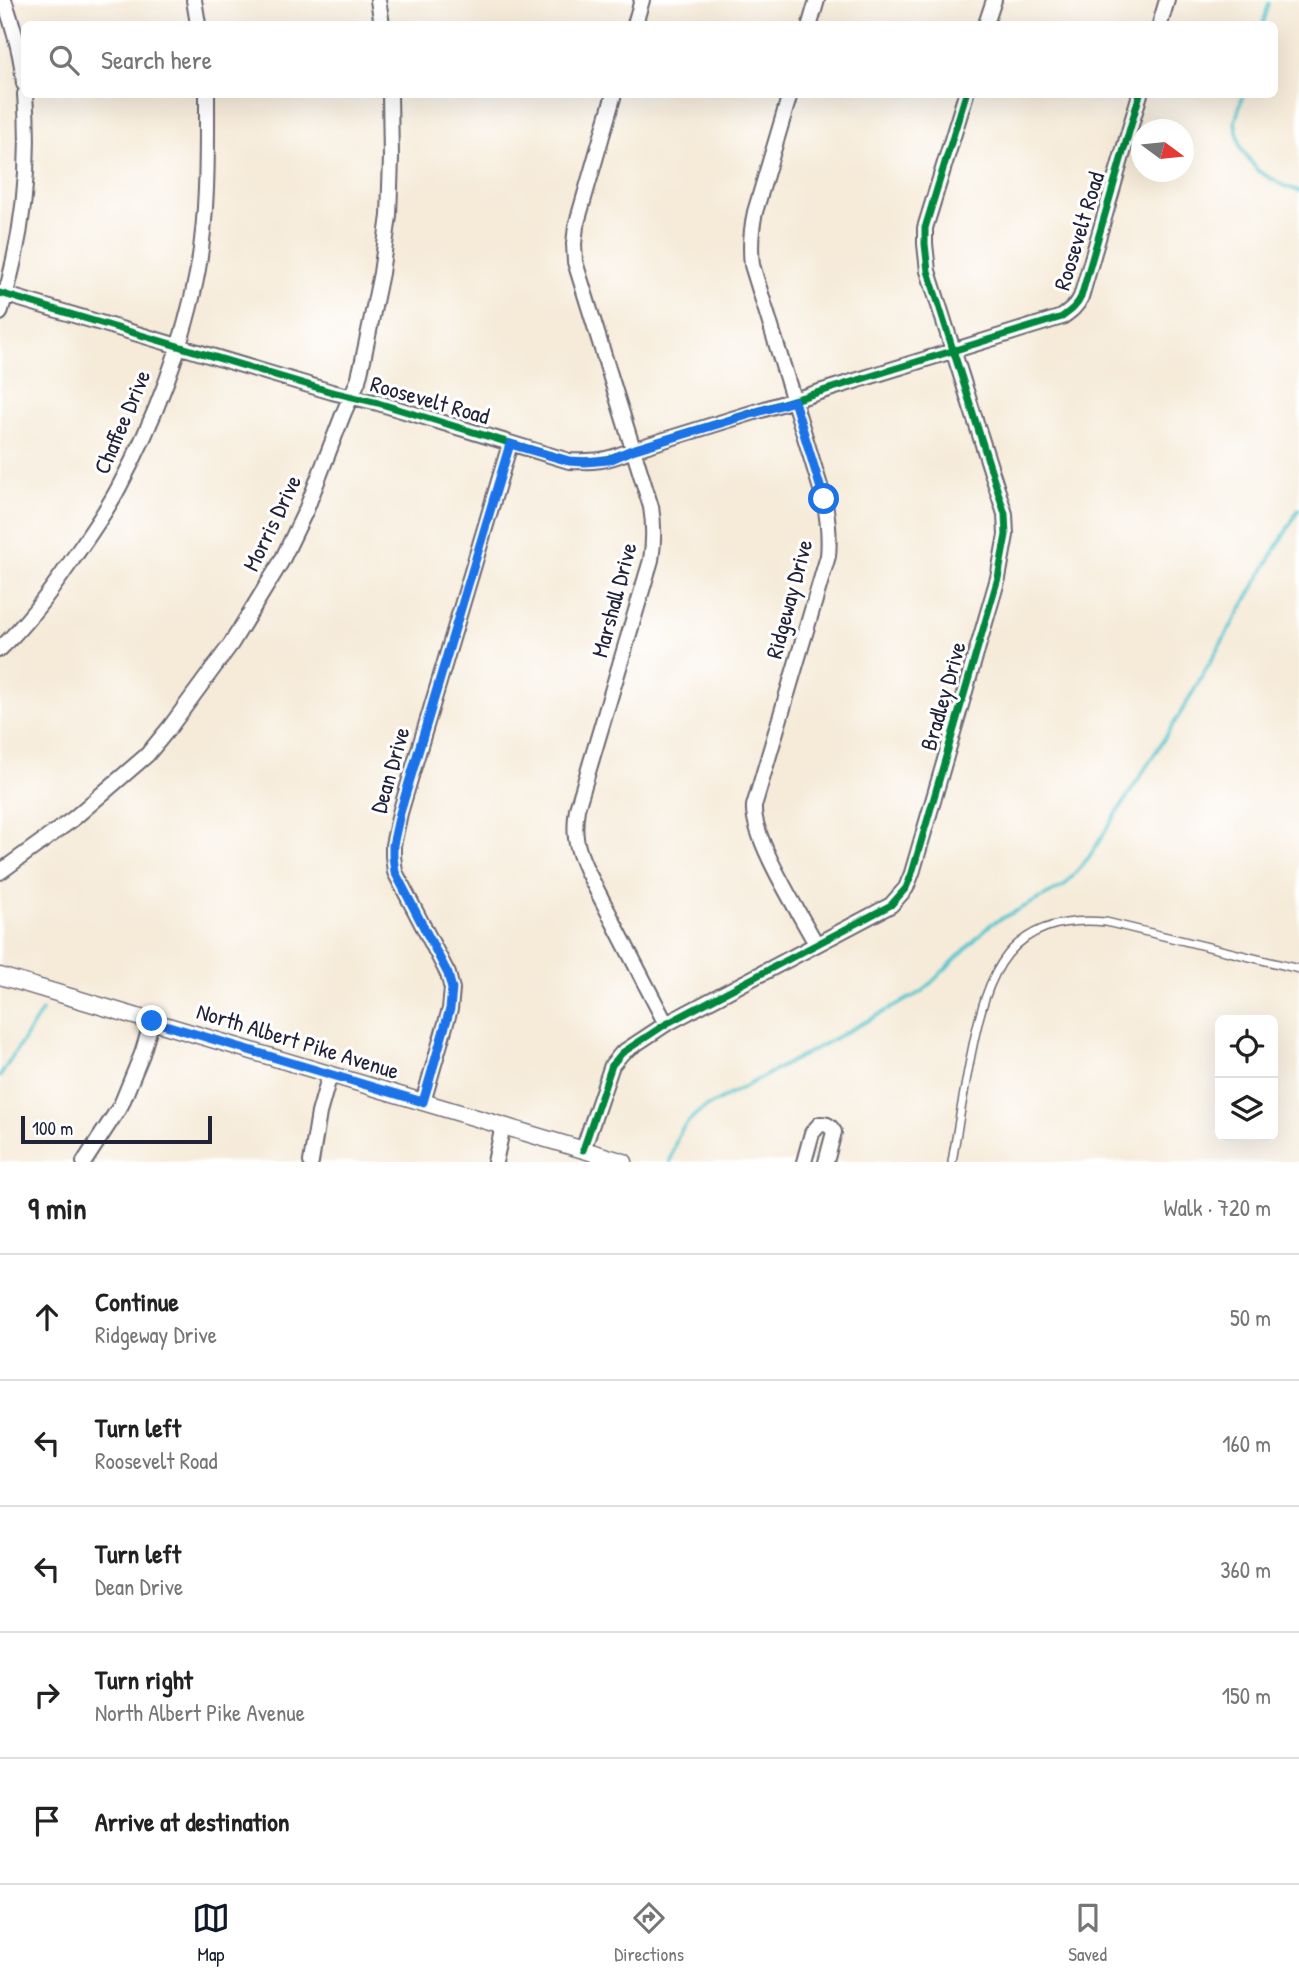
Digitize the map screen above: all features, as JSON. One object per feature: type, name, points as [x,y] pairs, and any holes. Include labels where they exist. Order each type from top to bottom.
[{"type":"street","points":[[5,0],[21,58]]},
{"type":"street","points":[[194,0],[198,21]]},
{"type":"street","points":[[377,0],[381,21]]},
{"type":"street","points":[[636,21],[642,0]]},
{"type":"street","points":[[811,21],[817,0]]},
{"type":"street","points":[[987,21],[994,0]]},
{"type":"street","points":[[1161,21],[1167,0]]},
{"type":"street","points":[[0,313],[17,243],[27,162],[25,98]]},
{"type":"street","name":"Chaffee Drive","points":[[0,649],[44,600],[100,521],[150,423],[193,293],[205,222],[207,98]]},
{"type":"street","name":"Morris Drive","points":[[0,873],[73,820],[147,755],[231,644],[281,562],[306,510],[358,381],[366,348],[389,216],[390,98]]},
{"type":"street","name":"Marshall Drive","points":[[613,98],[579,211],[574,244],[576,271],[654,523],[651,560],[577,809],[574,836],[587,871],[666,1024]]},
{"type":"street","name":"Ridgeway Drive","points":[[789,98],[755,212],[752,227],[752,265],[824,499],[829,525],[828,556],[753,814],[762,844],[816,944]]},
{"type":"street","name":"Bradley Drive","points":[[583,1150],[615,1059],[666,1024],[891,905],[906,888],[1003,555],[1006,535],[1004,514],[928,271],[925,244],[925,229],[964,98]]},
{"type":"street","name":"Roosevelt Road","points":[[3,294],[569,461],[609,460],[632,450],[1062,317],[1074,308],[1081,297],[1139,98]]},
{"type":"street","name":"Dean Drive","points":[[423,1102],[450,1009],[452,989],[448,974],[400,883],[394,865],[393,845],[400,813],[510,444]]},
{"type":"street","name":"North Albert Pike Avenue","points":[[0,976],[624,1162]]},
{"type":"street","points":[[84,1162],[121,1105],[152,1021]]},
{"type":"street","points":[[311,1162],[319,1113],[330,1074]]},
{"type":"street","points":[[804,1162],[815,1128],[820,1124],[826,1124],[834,1132],[826,1162]]},
{"type":"street","points":[[495,1162],[503,1126]]},
{"type":"lane","points":[[952,1162],[975,1033],[989,986],[1014,948],[1037,931],[1065,923],[1106,922],[1299,968]]},
{"type":"waterway","points":[[1264,21],[1269,3]]},
{"type":"waterway","points":[[1242,98],[1235,122],[1241,149],[1258,171],[1299,191]]},
{"type":"waterway","points":[[670,1162],[680,1133],[701,1110],[923,991],[991,924],[1064,886],[1089,857],[1183,709],[1299,509]]},
{"type":"waterway","points":[[0,1076],[42,1011]]},
{"type":"cycle path","points":[[583,1150],[612,1065],[622,1053],[666,1024],[891,905],[906,888],[912,873],[998,578],[1006,535],[1005,514],[928,271],[925,244],[925,228],[965,98]]},
{"type":"cycle path","points":[[0,293],[569,461],[601,460],[1062,317],[1081,297],[1139,98]]},
{"type":"route","points":[[152,1021],[423,1102],[450,1009],[452,989],[448,974],[395,872],[393,845],[400,813],[510,444],[569,461],[609,460],[632,450],[794,401],[824,499]]}]
